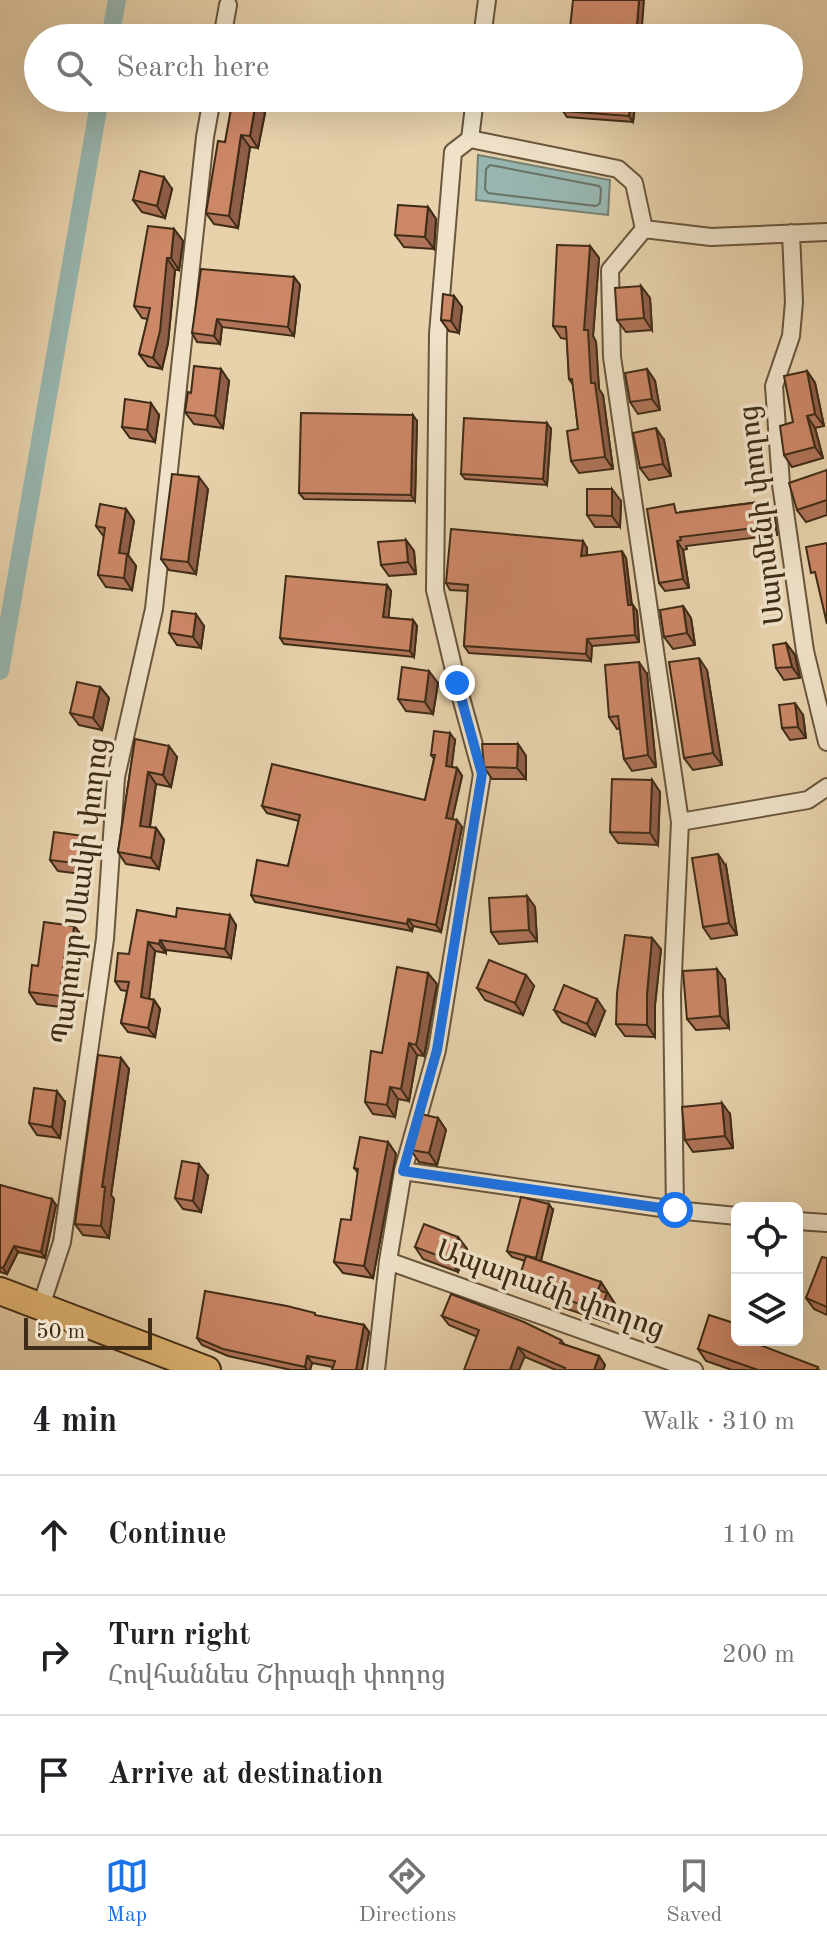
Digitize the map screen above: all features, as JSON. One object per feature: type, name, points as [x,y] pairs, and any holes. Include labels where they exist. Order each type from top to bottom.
[{"type":"main road","points":[[0,1291],[207,1370]]},
{"type":"street","points":[[484,24],[487,0]]},
{"type":"street","points":[[225,24],[228,5]]},
{"type":"street","name":"Պարույր Սևակի փողոց","points":[[41,1306],[62,1242],[105,939],[116,777],[154,609],[201,169],[210,112]]},
{"type":"street","points":[[376,1370],[388,1261],[403,1171],[437,1050],[482,774],[435,590],[440,302],[453,152],[470,139],[473,112]]},
{"type":"street","points":[[470,139],[618,169],[634,183],[644,229]]},
{"type":"street","points":[[644,229],[711,237],[827,232]]},
{"type":"street","points":[[644,229],[610,270],[612,357],[680,822],[672,994],[675,1210]]},
{"type":"street","name":"Սարմենի փողոց","points":[[791,233],[794,302],[791,336],[774,386],[781,484],[805,651],[827,742]]},
{"type":"street","points":[[680,822],[808,800],[827,787]]},
{"type":"street","points":[[403,1171],[731,1215]]},
{"type":"street","points":[[803,1221],[827,1223]]},
{"type":"street","name":"Ապարանի փողոց","points":[[388,1261],[694,1370]]},
{"type":"water","points":[[478,155],[610,180],[608,215],[476,200]]},
{"type":"building","points":[[573,0],[639,0],[637,24],[570,24]]},
{"type":"building","points":[[230,112],[254,112],[250,136],[241,135],[229,216],[206,213],[218,141],[225,142]]},
{"type":"building","points":[[576,112],[629,112],[629,116]]},
{"type":"building","points":[[140,171],[164,177],[157,206],[133,200]]},
{"type":"building","points":[[398,205],[428,207],[425,237],[395,235]]},
{"type":"building","points":[[148,226],[174,229],[171,258],[167,258],[160,331],[153,358],[139,354],[150,308],[134,306]]},
{"type":"building","points":[[557,245],[590,246],[584,330],[588,330],[591,383],[595,383],[605,457],[571,461],[567,431],[578,429],[572,379],[569,379],[566,327],[553,326]]},
{"type":"building","points":[[201,269],[294,277],[288,327],[217,319],[214,336],[192,333]]},
{"type":"building","points":[[641,286],[644,318],[617,320],[615,288]]},
{"type":"building","points":[[443,294],[454,296],[451,321],[441,320]]},
{"type":"building","points":[[194,366],[221,369],[215,416],[185,412]]},
{"type":"building","points":[[647,369],[652,399],[630,402],[625,373]]},
{"type":"building","points":[[807,371],[815,414],[807,416],[815,447],[784,455],[780,426],[793,422],[784,376]]},
{"type":"building","points":[[125,399],[151,403],[147,430],[122,427]]},
{"type":"building","points":[[301,413],[413,415],[411,495],[299,493]]},
{"type":"building","points":[[464,418],[547,423],[543,479],[461,474]]},
{"type":"building","points":[[656,428],[663,464],[640,468],[633,433]]},
{"type":"building","points":[[827,470],[827,500],[797,510],[789,483]]},
{"type":"building","points":[[172,474],[199,477],[188,562],[161,559]]},
{"type":"building","points":[[587,489],[612,489],[612,516],[587,515]]},
{"type":"building","points":[[767,501],[771,526],[680,537],[681,540],[677,541],[683,579],[659,583],[647,509],[674,504],[676,513]]},
{"type":"building","points":[[100,504],[126,509],[119,553],[127,554],[124,578],[98,575],[105,528],[96,526]]},
{"type":"building","points":[[451,529],[583,541],[581,556],[622,551],[628,605],[633,605],[635,635],[587,639],[586,654],[464,646],[468,585],[446,583]]},
{"type":"building","points":[[406,540],[408,562],[381,565],[378,542]]},
{"type":"building","points":[[827,543],[827,624],[806,547]]},
{"type":"building","points":[[286,576],[387,585],[383,617],[413,620],[410,651],[280,638]]},
{"type":"building","points":[[683,606],[687,633],[664,637],[660,610]]},
{"type":"building","points":[[172,611],[196,614],[193,637],[169,633]]},
{"type":"building","points":[[786,643],[792,667],[776,668],[773,645]]},
{"type":"building","points":[[699,658],[713,753],[684,758],[669,662]]},
{"type":"building","points":[[639,662],[648,755],[624,759],[618,716],[609,717],[605,665]]},
{"type":"building","points":[[402,667],[429,671],[425,702],[398,699]]},
{"type":"building","points":[[77,682],[100,687],[93,718],[70,713]]},
{"type":"building","points":[[795,703],[798,727],[782,728],[779,705]]},
{"type":"building","points":[[434,731],[450,733],[446,766],[457,768],[446,818],[457,820],[436,925],[408,919],[407,924],[251,895],[257,860],[288,866],[300,815],[262,806],[272,764],[425,800],[435,755],[431,755]]},
{"type":"building","points":[[135,739],[169,746],[163,775],[148,772],[140,826],[156,828],[151,858],[118,852]]},
{"type":"building","points":[[482,744],[518,744],[517,768],[484,767]]},
{"type":"building","points":[[612,779],[652,780],[650,833],[610,832]]},
{"type":"building","points":[[54,832],[84,836],[81,864],[50,860]]},
{"type":"building","points":[[718,854],[729,923],[703,927],[692,858]]},
{"type":"building","points":[[527,896],[529,930],[491,932],[489,898]]},
{"type":"building","points":[[177,908],[230,915],[225,949],[160,940],[159,944],[148,942],[141,997],[154,1000],[148,1028],[121,1023],[129,982],[115,981],[118,953],[129,954],[137,910],[176,917]]},
{"type":"building","points":[[44,922],[74,926],[71,953],[65,952],[60,996],[29,992],[32,965],[38,966]]},
{"type":"building","points":[[625,935],[652,938],[647,1025],[616,1024]]},
{"type":"building","points":[[489,960],[526,975],[515,1003],[477,988]]},
{"type":"building","points":[[397,967],[428,973],[416,1045],[409,1043],[401,1089],[390,1087],[387,1105],[365,1102],[371,1051],[382,1053]]},
{"type":"building","points":[[717,969],[720,1016],[687,1019],[683,971]]},
{"type":"building","points":[[564,985],[597,999],[587,1024],[554,1010]]},
{"type":"building","points":[[98,1055],[121,1058],[102,1187],[105,1187],[101,1226],[75,1224]]},
{"type":"building","points":[[34,1088],[57,1091],[52,1127],[29,1123]]},
{"type":"building","points":[[722,1103],[725,1136],[685,1140],[682,1107]]},
{"type":"building","points":[[421,1114],[438,1118],[429,1153],[411,1150]]},
{"type":"building","points":[[360,1137],[388,1142],[364,1266],[334,1262],[341,1219],[351,1220],[358,1169],[354,1168]]},
{"type":"building","points":[[182,1161],[199,1164],[193,1201],[175,1198]]},
{"type":"building","points":[[0,1185],[52,1199],[41,1252],[14,1246],[3,1268],[0,1267]]},
{"type":"building","points":[[521,1197],[549,1204],[536,1258],[507,1251]]},
{"type":"building","points":[[424,1224],[458,1237],[450,1260],[415,1247]]},
{"type":"building","points":[[526,1256],[601,1282],[598,1290],[607,1293],[600,1311],[556,1296],[558,1291],[519,1279]]},
{"type":"building","points":[[822,1257],[827,1258],[827,1307],[806,1298]]},
{"type":"building","points":[[205,1291],[287,1306],[364,1325],[356,1370],[332,1370],[335,1361],[307,1356],[305,1367],[223,1349],[197,1338]]},
{"type":"building","points":[[451,1294],[524,1322],[561,1340],[560,1343],[599,1356],[594,1370],[564,1370],[518,1347],[510,1370],[464,1370],[479,1330],[442,1316]]},
{"type":"building","points":[[709,1315],[731,1322],[731,1346],[763,1346],[818,1367],[816,1370],[758,1370],[698,1349]]},
{"type":"waterway","points":[[113,24],[117,0]]},
{"type":"waterway","points":[[0,671],[98,112]]},
{"type":"route","points":[[457,683],[482,774],[437,1050],[403,1171],[675,1210]]}]
